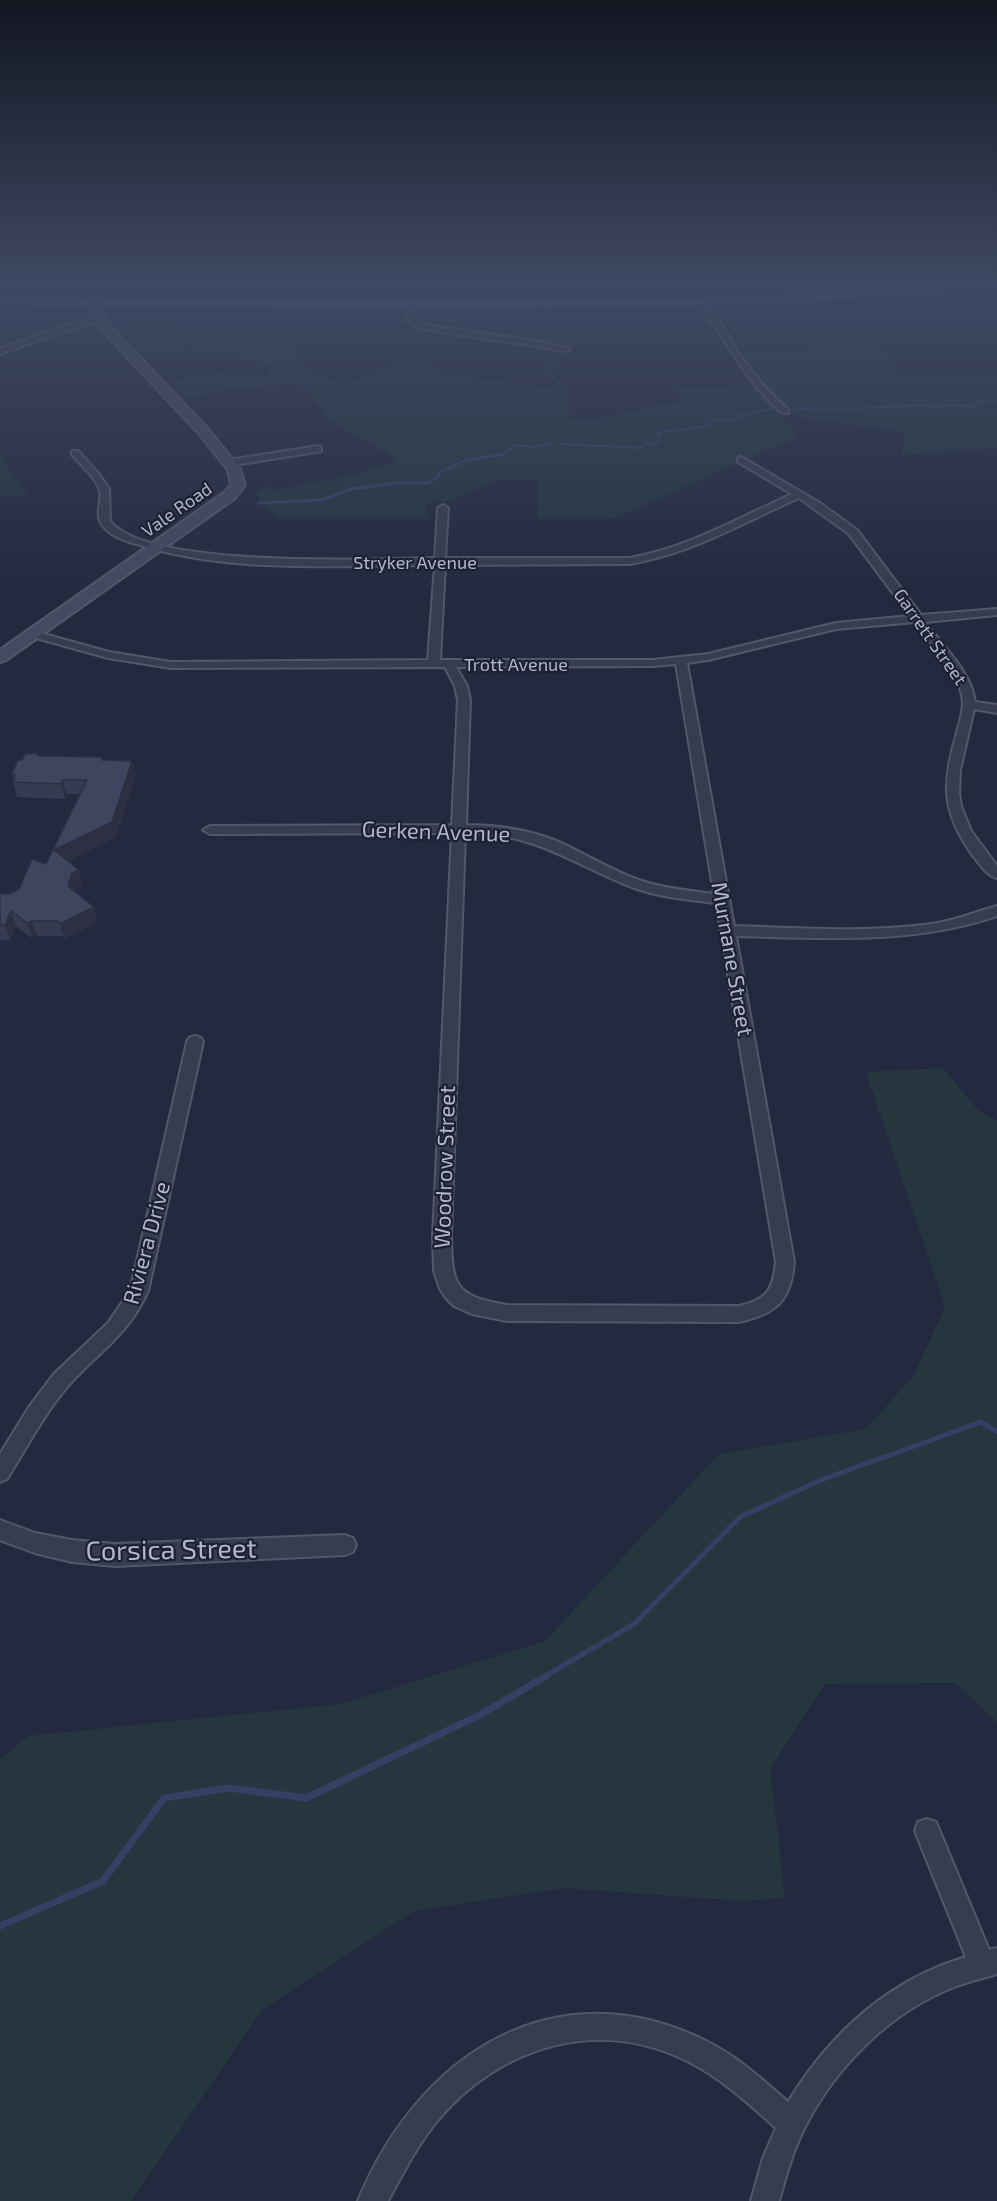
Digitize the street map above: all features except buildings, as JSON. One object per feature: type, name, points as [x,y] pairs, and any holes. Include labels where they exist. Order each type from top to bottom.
[{"type":"main road","name":"Vale Road","points":[[0,657],[235,490],[238,481],[229,463],[166,391]]},
{"type":"street","points":[[765,391],[785,411]]},
{"type":"street","points":[[229,463],[318,449]]},
{"type":"street","name":"Stryker Avenue","points":[[75,453],[104,490],[106,500],[103,513],[106,524],[126,537],[221,559],[254,562],[439,563],[645,560],[687,547],[800,495]]},
{"type":"street","name":"Garrett Street","points":[[741,460],[834,516],[853,532],[918,618],[963,683],[968,694],[969,705],[952,777],[954,805],[966,835],[997,874]]},
{"type":"street","name":"Woodrow Street","points":[[443,508],[439,563],[441,665],[461,686],[464,700],[442,1236],[441,1269],[444,1280],[450,1291],[465,1304],[483,1310],[507,1313],[739,1314],[764,1308],[774,1300],[780,1291],[784,1276],[784,1256]]},
{"type":"street","name":"Trott Avenue","points":[[33,634],[108,655],[171,665],[579,665],[681,661],[730,652],[816,630],[863,623],[997,612]]},
{"type":"street","name":"Murnane Street","points":[[681,661],[784,1256]]},
{"type":"street","points":[[969,705],[997,709]]},
{"type":"street","name":"Gerken Avenue","points":[[210,830],[486,829],[531,837],[640,885],[680,894],[722,899]]},
{"type":"street","points":[[727,931],[906,932],[963,922],[997,911]]},
{"type":"street","name":"Riviera Drive","points":[[0,1472],[60,1380],[110,1335],[134,1306],[195,1042]]},
{"type":"street","name":"Corsica Street","points":[[0,1530],[35,1543],[72,1551],[115,1555],[345,1545]]},
{"type":"street","points":[[765,2201],[791,2123],[806,2096],[832,2059],[864,2028],[902,1999],[941,1979],[990,1963],[927,1831]]},
{"type":"street","points":[[372,2201],[404,2144],[430,2108],[458,2080],[490,2056],[521,2040],[553,2030],[590,2025],[626,2027],[664,2036],[699,2051],[733,2074],[791,2123]]},
{"type":"shaded area","points":[[180,391],[225,391],[187,398]]},
{"type":"shaded area","points":[[306,391],[568,391],[569,418],[589,421],[683,401],[674,391],[997,391],[997,448],[901,455],[906,432],[782,414],[797,437],[612,519],[537,519],[538,480],[494,480],[450,501],[427,504],[424,511],[432,519],[278,519],[255,494],[266,485],[272,491],[356,474],[398,462],[375,445],[345,431],[329,418]]},
{"type":"shaded area","points":[[0,457],[28,495],[0,497]]},
{"type":"shaded area","points":[[943,1068],[978,1110],[997,1121],[997,1722],[955,1683],[825,1684],[770,1769],[785,1898],[741,1901],[564,1888],[414,1911],[262,2010],[131,2201],[0,2201],[0,1759],[28,1736],[341,1704],[545,1641],[719,1454],[866,1429],[914,1375],[945,1307],[866,1072]]},
{"type":"waterway","points":[[792,412],[802,409],[860,410],[862,408],[924,405],[976,406],[976,402],[997,400]]},
{"type":"waterway","points":[[560,444],[641,448],[646,443],[657,444],[660,438],[656,433],[703,427],[717,420],[732,421],[739,416],[772,409]]},
{"type":"waterway","points":[[503,454],[516,445],[532,447],[551,444]]},
{"type":"waterway","points":[[258,503],[322,500],[351,489],[398,483],[428,483],[439,476],[438,473],[464,461],[503,454]]},
{"type":"waterway","points":[[544,1677],[634,1624],[740,1517],[821,1480],[981,1422],[997,1432]]},
{"type":"waterway","points":[[0,1926],[103,1881],[164,1798],[229,1788],[306,1798],[480,1715],[546,1676]]}]
